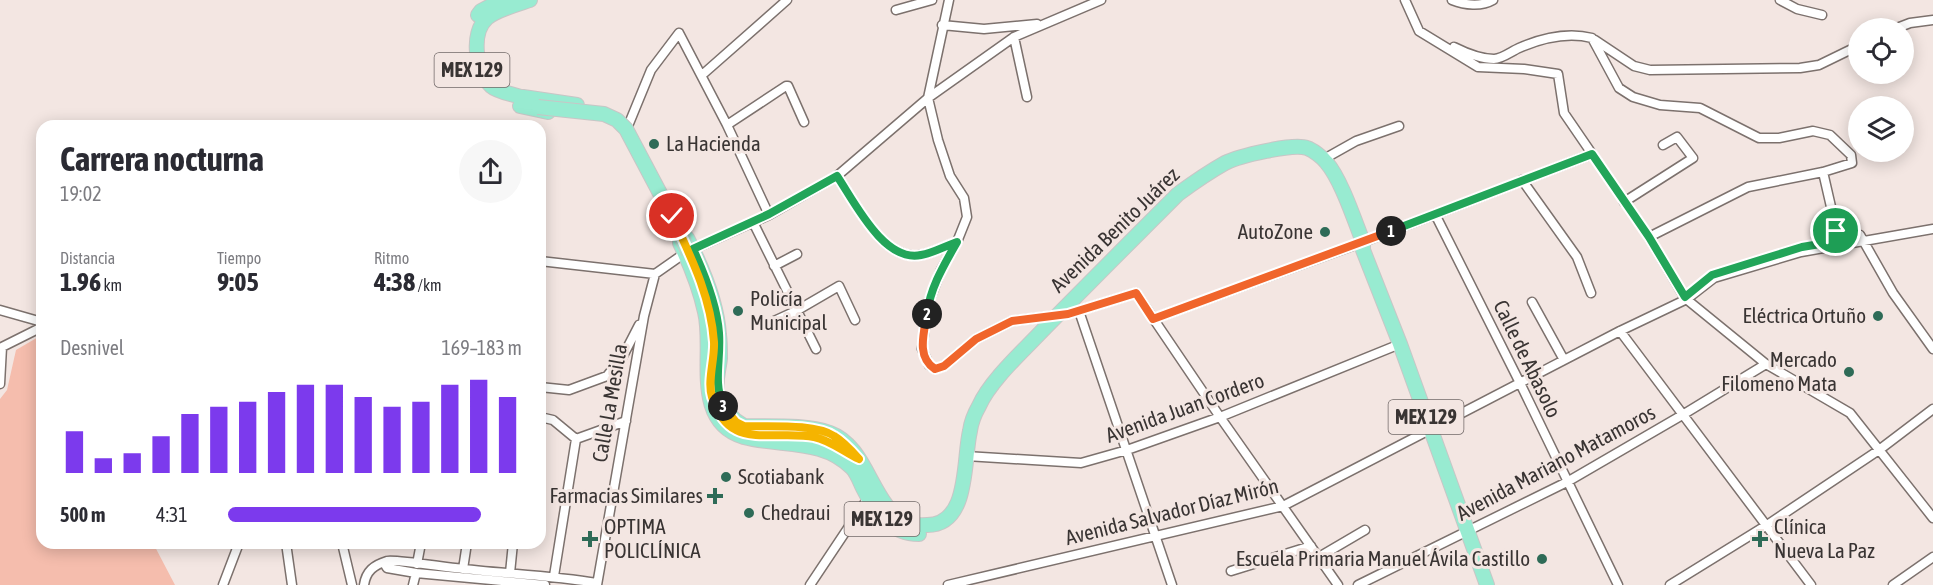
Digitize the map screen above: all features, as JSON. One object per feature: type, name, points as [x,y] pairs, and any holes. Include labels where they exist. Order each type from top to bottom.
[{"type":"main road","name":"MEX 129","points":[[530,0],[493,4],[478,31],[477,51],[481,73],[493,87],[545,112],[606,119],[616,124],[623,132],[704,275],[719,332],[720,359],[717,391],[723,408],[736,422],[744,426],[811,429],[832,434],[844,442],[872,493],[892,513],[911,525],[936,525],[947,519],[962,494],[970,456]]},
{"type":"main road","name":"MEX 129","points":[[522,102],[604,114],[617,120],[626,129],[672,216],[689,253],[710,311],[714,344],[711,394],[718,414],[736,430],[754,434],[814,437],[839,448],[856,464]]},
{"type":"main road","name":"MEX 129","points":[[522,102],[609,110],[632,129],[689,251]]},
{"type":"main road","name":"Avenida Benito Juárez","points":[[970,456],[970,430],[980,403],[1009,364],[1068,314],[1178,194],[1228,162],[1256,153],[1287,148],[1306,148],[1328,167]]},
{"type":"main road","name":"MEX 129","points":[[1328,167],[1400,344],[1487,585]]},
{"type":"street","points":[[702,75],[787,0]]},
{"type":"street","points":[[896,10],[932,0]]},
{"type":"street","points":[[949,0],[928,98],[938,140],[950,176],[964,198],[967,217],[957,242],[941,270],[928,304],[922,349],[929,365],[935,369],[944,366],[976,339],[1012,321],[1068,314],[1136,293],[1338,585]]},
{"type":"street","points":[[546,262],[655,273],[689,251],[769,214],[837,176],[928,98],[1014,37],[1101,0]]},
{"type":"street","points":[[1405,0],[1419,31],[1478,67],[1524,69],[1558,74],[1564,113],[1649,237],[1685,299],[1766,364],[1850,414],[1933,518]]},
{"type":"street","points":[[1452,0],[1463,4],[1489,2]]},
{"type":"street","points":[[1780,0],[1797,9],[1822,15]]},
{"type":"street","points":[[1914,22],[1933,20]]},
{"type":"street","points":[[942,25],[984,29],[1043,23]]},
{"type":"street","points":[[1419,31],[1470,55],[1496,59],[1529,43],[1579,35],[1592,38],[1634,66],[1650,70],[1800,69],[1819,65],[1848,51]]},
{"type":"street","points":[[628,126],[651,70],[679,33],[727,125],[769,214]]},
{"type":"street","points":[[1014,37],[1027,97]]},
{"type":"street","points":[[1592,38],[1619,88],[1634,97],[1660,105],[1700,108],[1759,138],[1779,138],[1813,131],[1830,135],[1851,155],[1852,163],[1823,172],[1748,187],[1649,237]]},
{"type":"street","points":[[727,125],[786,86],[804,122]]},
{"type":"street","points":[[1328,167],[1356,141],[1399,126]]},
{"type":"street","points":[[1624,202],[1693,158],[1677,137],[1663,145]]},
{"type":"street","points":[[1153,319],[1361,245],[1592,154]]},
{"type":"street","points":[[1823,172],[1839,244]]},
{"type":"street","points":[[837,176],[871,228],[889,246],[903,255],[920,255],[957,242]]},
{"type":"street","points":[[1522,180],[1577,257],[1591,293]]},
{"type":"street","name":"Calle de Abasolo","points":[[1435,214],[1618,585]]},
{"type":"street","points":[[753,222],[816,349]]},
{"type":"street","name":"Avenida Salvador Díaz Mirón","points":[[948,585],[1283,506],[1685,299],[1714,278],[1802,252],[1862,238],[1933,227]]},
{"type":"street","points":[[1862,238],[1893,293],[1933,349]]},
{"type":"street","points":[[774,266],[797,255]]},
{"type":"street","name":"Calle La Mesilla","points":[[597,584],[644,316],[655,273]]},
{"type":"street","points":[[772,322],[839,286],[855,320]]},
{"type":"street","points":[[1532,302],[1563,360]]},
{"type":"street","points":[[0,310],[36,320]]},
{"type":"street","points":[[1068,314],[1127,450],[1173,585]]},
{"type":"street","points":[[546,388],[569,390],[607,376],[624,356],[644,316]]},
{"type":"street","points":[[0,384],[1,347],[36,330]]},
{"type":"street","points":[[1620,331],[1811,585]]},
{"type":"street","name":"Avenida Juan Cordero","points":[[970,456],[1081,462],[1127,450],[1220,417],[1400,344]]},
{"type":"street","name":"Avenida Mariano Matamoros","points":[[1358,585],[1567,482],[1766,364]]},
{"type":"street","points":[[1670,585],[1767,525],[1879,450],[1933,409]]},
{"type":"street","points":[[546,418],[553,420],[576,439]]},
{"type":"street","points":[[576,439],[626,421]]},
{"type":"street","points":[[554,576],[576,439]]},
{"type":"street","points":[[810,585],[872,493]]},
{"type":"street","points":[[1319,557],[1365,530]]},
{"type":"street","points":[[1231,571],[1311,546]]},
{"type":"street","points":[[223,585],[237,549]]},
{"type":"street","points":[[287,549],[292,585]]},
{"type":"street","points":[[344,549],[352,581],[364,581],[374,565],[388,560],[417,564],[460,577]]},
{"type":"street","points":[[417,564],[420,549]]},
{"type":"street","points":[[460,577],[466,549]]},
{"type":"street","points":[[508,580],[512,549]]},
{"type":"street","points":[[1893,585],[1933,556]]},
{"type":"street","points":[[384,563],[387,568],[416,573],[545,585]]},
{"type":"street","points":[[413,585],[416,573]]},
{"type":"street","points":[[508,580],[554,576],[597,584]]},
{"type":"shaded area","points":[[36,338],[36,549],[156,549],[175,585],[0,585],[0,399],[7,390],[16,350]]},
{"type":"place","name":"La Hacienda","points":[[654,144]]},
{"type":"place","name":"AutoZone","points":[[1325,232]]},
{"type":"place","name":"Policía Municipal","points":[[738,311]]},
{"type":"place","name":"Eléctrica Ortuño","points":[[1878,316]]},
{"type":"place","name":"Mercado Filomeno Mata","points":[[1849,372]]},
{"type":"place","name":"Scotiabank","points":[[726,477]]},
{"type":"place","name":"Farmacias Similares","points":[[715,496]]},
{"type":"place","name":"Chedraui","points":[[749,513]]},
{"type":"place","name":"OPTIMA POLICLÍNICA","points":[[590,539]]},
{"type":"place","name":"Clínica Nueva La Paz","points":[[1760,539]]},
{"type":"place","name":"Escuela Primaria Manuel Ávila Castillo","points":[[1542,559]]},
{"type":"route","points":[[672,216],[702,285],[710,311],[714,344],[711,394],[718,414],[736,430],[754,434],[814,437],[859,459],[844,442],[832,434],[811,429],[744,426],[736,422],[723,408],[717,391],[720,359],[715,308],[693,249],[769,214],[837,176],[871,228],[889,246],[903,255],[920,255],[957,242],[941,270],[928,304],[922,349],[929,365],[935,369],[944,366],[976,339],[1012,321],[1068,314],[1136,293],[1153,319],[1592,154],[1649,237],[1685,297],[1712,275],[1744,263],[1802,247],[1838,241],[1836,231]]}]
